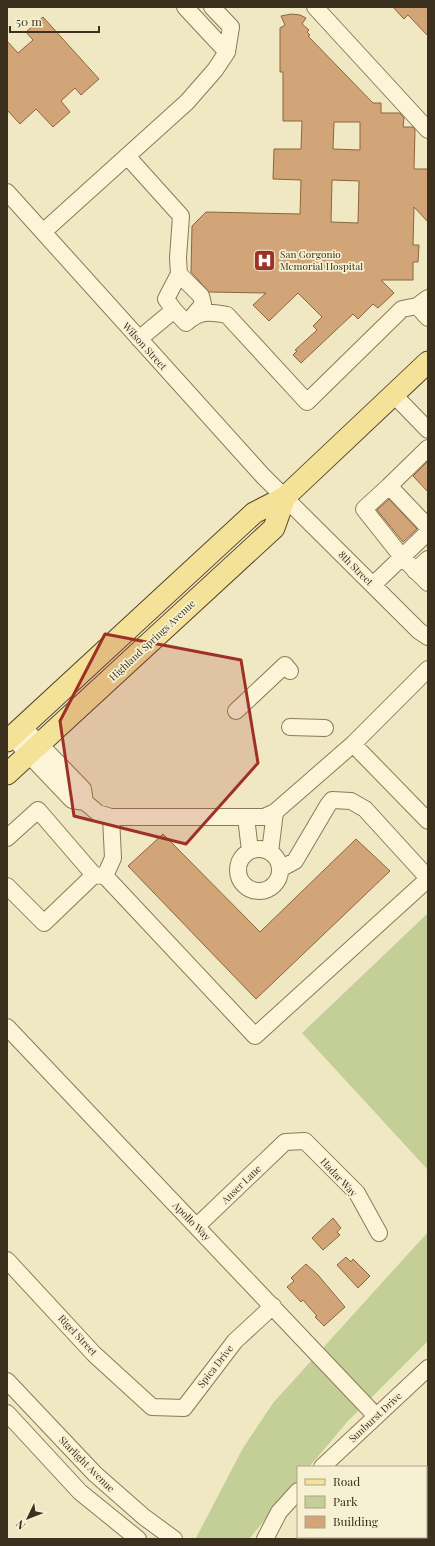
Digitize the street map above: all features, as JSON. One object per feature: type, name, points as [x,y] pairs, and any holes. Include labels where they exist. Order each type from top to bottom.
[{"type":"main road","name":"Highland Springs Avenue","points":[[14,735],[254,513],[285,498],[394,394],[426,367]]},
{"type":"main road","name":"Highland Springs Avenue","points":[[7,774],[274,528],[285,498]]},
{"type":"street","points":[[188,7],[227,52]]},
{"type":"street","points":[[43,232],[187,102],[215,70],[227,52],[231,27],[212,7]]},
{"type":"street","points":[[315,7],[428,130]]},
{"type":"street","points":[[127,156],[181,216],[178,258],[179,274],[166,300],[186,323],[202,304],[200,296],[179,274]]},
{"type":"street","name":"Wilson Street","points":[[7,192],[263,476],[285,498]]},
{"type":"street","points":[[193,316],[210,312],[227,315],[307,402],[402,309],[422,302],[428,318]]},
{"type":"street","points":[[139,339],[174,310]]},
{"type":"street","points":[[394,394],[428,430]]},
{"type":"street","points":[[428,448],[364,509],[402,557],[428,583]]},
{"type":"street","points":[[389,486],[428,527]]},
{"type":"street","name":"8th Street","points":[[285,498],[419,631],[428,637]]},
{"type":"street","points":[[373,585],[428,532]]},
{"type":"street","points":[[416,571],[428,559]]},
{"type":"street","points":[[236,711],[285,665],[290,671]]},
{"type":"street","points":[[14,735],[34,749],[72,800],[85,802],[98,813],[111,817],[264,816],[275,812],[353,744],[428,669]]},
{"type":"street","points":[[290,727],[325,728]]},
{"type":"street","points":[[353,744],[428,821]]},
{"type":"street","points":[[7,838],[38,810],[255,1036],[428,878],[365,809],[351,801],[332,800],[295,861],[280,869]]},
{"type":"street","points":[[270,852],[275,812]]},
{"type":"street","points":[[7,886],[44,923],[99,875],[113,858],[111,817]]},
{"type":"street","points":[[246,817],[250,851]]},
{"type":"street","points":[[263,849],[270,852],[279,862],[280,876],[276,883],[265,891],[258,892],[251,890],[240,881],[238,867],[240,860],[244,854],[250,851],[263,849]]},
{"type":"street","name":"Apollo Way","points":[[7,1027],[376,1416]]},
{"type":"street","name":"Hadar Way","points":[[285,1142],[305,1141],[357,1193],[379,1233]]},
{"type":"street","name":"Anser Lane","points":[[197,1226],[285,1142]]},
{"type":"street","name":"Rigel Street","points":[[7,1260],[94,1354],[152,1406]]},
{"type":"street","name":"Spica Drive","points":[[152,1406],[184,1408],[235,1341],[273,1306]]},
{"type":"street","name":"Sunburst Drive","points":[[323,1466],[428,1368]]},
{"type":"street","name":"Starlight Avenue","points":[[7,1381],[95,1474],[144,1517],[174,1539]]},
{"type":"street","points":[[7,1413],[80,1492],[138,1539]]},
{"type":"street","points":[[265,1539],[280,1512],[297,1492]]},
{"type":"highlighted area","points":[[105,634],[241,660],[258,763],[186,844],[74,816],[60,721]]},
{"type":"green space","points":[[428,913],[428,1170],[302,1033]]},
{"type":"green space","points":[[428,1232],[428,1341],[348,1421],[310,1466],[297,1466],[297,1481],[249,1539],[196,1538],[243,1448],[273,1403]]},
{"type":"building","points":[[393,7],[428,7],[428,36],[408,15],[404,19]]},
{"type":"building","points":[[291,14],[300,15],[306,18],[302,24],[309,30],[307,32],[310,35],[308,36],[373,103],[381,103],[381,113],[400,113],[404,118],[403,127],[413,127],[415,130],[414,169],[428,169],[428,222],[414,207],[413,245],[419,245],[418,262],[413,262],[413,280],[381,280],[394,293],[378,308],[373,304],[358,319],[353,314],[301,363],[293,355],[297,351],[295,350],[317,330],[313,326],[322,317],[298,293],[269,321],[253,305],[266,293],[209,292],[191,272],[192,226],[206,212],[300,214],[301,180],[273,179],[274,149],[301,149],[302,121],[283,121],[283,72],[280,72],[280,28],[285,25],[281,16]],"holes":[[[334,122],[360,122],[360,150],[333,149]],[[332,180],[359,181],[358,223],[331,222]]]},
{"type":"building","points":[[43,17],[99,79],[81,95],[75,88],[61,101],[70,112],[53,127],[36,109],[20,124],[7,110],[7,41],[18,53],[33,40],[26,32]]},
{"type":"building","points":[[428,461],[428,492],[413,476]]},
{"type":"building","points":[[389,499],[417,529],[403,542],[377,510]]},
{"type":"building","points":[[163,834],[260,932],[356,839],[390,871],[256,999],[128,866]]},
{"type":"building","points":[[333,1218],[341,1228],[337,1232],[340,1235],[323,1250],[312,1238]]},
{"type":"building","points":[[346,1257],[351,1262],[353,1259],[370,1276],[358,1288],[337,1265]]},
{"type":"building","points":[[306,1264],[318,1275],[345,1307],[324,1326],[315,1317],[317,1316],[303,1300],[301,1302],[287,1287],[294,1281],[291,1278]]},
{"type":"place","name":"San Gorgonio Memorial Hospital","points":[[264,260]]}]
